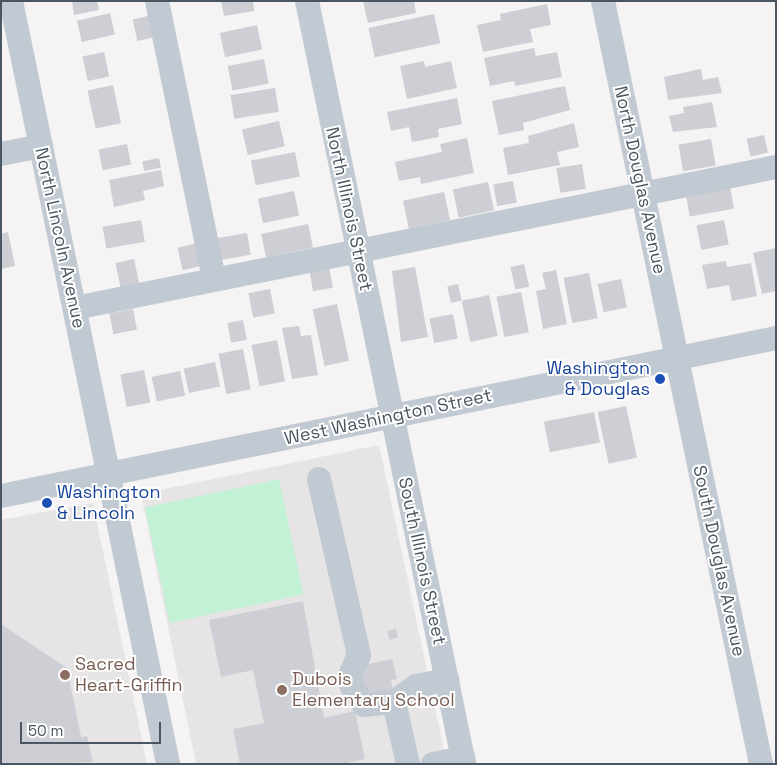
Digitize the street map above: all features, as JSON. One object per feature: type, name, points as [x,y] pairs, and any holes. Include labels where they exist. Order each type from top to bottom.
[{"type":"street","name":"North Lincoln Avenue","points":[[11,1],[168,764]]},
{"type":"street","points":[[158,1],[214,279]]},
{"type":"street","name":"North Illinois Street","points":[[307,1],[392,416]]},
{"type":"street","name":"North Douglas Avenue","points":[[603,1],[676,359]]},
{"type":"street","points":[[1,154],[41,146]]},
{"type":"street","points":[[75,308],[776,167]]},
{"type":"street","name":"West Washington Street","points":[[1,496],[776,338]]},
{"type":"street","name":"South Douglas Avenue","points":[[676,359],[761,764]]},
{"type":"street","name":"South Illinois Street","points":[[392,416],[464,761]]},
{"type":"street","points":[[320,478],[359,655],[349,677],[352,687],[364,705],[394,702],[416,686],[447,680]]},
{"type":"street","points":[[394,702],[408,764]]},
{"type":"street","points":[[433,764],[464,761]]},
{"type":"shaded area","points":[[379,445],[447,764],[196,764],[141,494]]},
{"type":"shaded area","name":"Sacred Heart-Griffin","points":[[93,503],[147,764],[1,764],[1,520]]},
{"type":"green space","points":[[279,479],[304,594],[170,623],[145,507]]},
{"type":"building","points":[[72,1],[97,1],[99,10],[74,15]]},
{"type":"building","points":[[221,1],[253,1],[254,11],[224,16]]},
{"type":"building","points":[[363,1],[414,1],[416,13],[368,23]]},
{"type":"building","points":[[547,4],[551,25],[530,29],[533,42],[483,52],[477,25],[501,20],[500,14]]},
{"type":"building","points":[[110,13],[115,34],[82,42],[77,21]]},
{"type":"building","points":[[434,14],[440,43],[375,57],[368,28]]},
{"type":"building","points":[[152,15],[157,36],[137,41],[133,19]]},
{"type":"building","points":[[257,25],[262,49],[225,57],[220,33]]},
{"type":"building","points":[[534,48],[536,56],[557,52],[562,77],[515,86],[514,81],[490,86],[484,58]]},
{"type":"building","points":[[104,52],[109,76],[88,81],[82,57]]},
{"type":"building","points":[[264,59],[269,84],[232,91],[228,66]]},
{"type":"building","points":[[424,61],[425,67],[451,61],[457,88],[407,99],[400,66]]},
{"type":"building","points":[[701,69],[703,80],[718,77],[722,93],[668,100],[664,77]]},
{"type":"building","points":[[113,85],[121,123],[96,129],[88,90]]},
{"type":"building","points":[[565,86],[570,110],[523,123],[524,130],[499,135],[492,101]]},
{"type":"building","points":[[275,88],[279,112],[234,119],[231,95]]},
{"type":"building","points":[[457,98],[462,124],[438,129],[439,137],[412,142],[409,127],[391,131],[387,112]]},
{"type":"building","points":[[712,102],[717,127],[673,132],[669,116],[684,113],[683,107]]},
{"type":"building","points":[[279,121],[285,146],[248,155],[242,130]]},
{"type":"building","points":[[574,123],[579,147],[557,152],[560,165],[508,175],[503,148],[529,143],[528,136]]},
{"type":"building","points":[[764,135],[768,153],[751,157],[746,139]]},
{"type":"building","points":[[467,138],[474,173],[421,184],[420,177],[399,181],[395,162],[442,152],[440,144]]},
{"type":"building","points":[[711,139],[716,166],[683,171],[679,145]]},
{"type":"building","points":[[127,144],[131,165],[103,170],[99,150]]},
{"type":"building","points":[[295,152],[300,177],[256,185],[251,161]]},
{"type":"building","points":[[159,158],[161,168],[144,171],[142,161]]},
{"type":"building","points":[[582,164],[586,189],[560,193],[556,168]]},
{"type":"building","points":[[161,170],[164,186],[143,191],[145,200],[114,207],[109,180]]},
{"type":"building","points":[[513,181],[517,203],[497,206],[493,184]]},
{"type":"building","points":[[488,182],[494,210],[459,218],[453,189]]},
{"type":"building","points":[[730,186],[734,209],[690,216],[686,194]]},
{"type":"building","points":[[294,191],[299,215],[263,223],[258,199]]},
{"type":"building","points":[[444,192],[450,220],[409,229],[403,201]]},
{"type":"building","points":[[141,220],[145,242],[106,248],[103,227]]},
{"type":"building","points":[[724,220],[729,245],[701,250],[697,225]]},
{"type":"building","points":[[308,224],[313,247],[266,257],[261,234]]},
{"type":"building","points":[[8,232],[15,266],[1,269],[1,234]]},
{"type":"building","points":[[247,233],[251,255],[216,261],[213,239]]},
{"type":"building","points":[[198,243],[203,265],[183,270],[178,248]]},
{"type":"building","points":[[776,248],[776,291],[762,294],[753,253]]},
{"type":"building","points":[[134,259],[139,283],[121,287],[115,263]]},
{"type":"building","points":[[726,261],[727,267],[751,263],[757,296],[732,301],[729,285],[707,289],[702,265]]},
{"type":"building","points":[[524,264],[529,286],[516,290],[510,267]]},
{"type":"building","points":[[329,266],[333,288],[313,291],[309,269]]},
{"type":"building","points":[[415,267],[428,337],[401,342],[392,271]]},
{"type":"building","points":[[556,270],[567,324],[543,329],[536,291],[546,289],[542,273]]},
{"type":"building","points":[[589,273],[598,318],[572,323],[563,278]]},
{"type":"building","points":[[621,279],[627,307],[604,312],[598,284]]},
{"type":"building","points":[[458,284],[462,301],[451,303],[447,286]]},
{"type":"building","points":[[270,289],[275,314],[253,318],[248,293]]},
{"type":"building","points":[[521,292],[529,332],[504,337],[496,297]]},
{"type":"building","points":[[489,295],[498,336],[470,342],[462,301]]},
{"type":"building","points":[[337,304],[349,361],[325,366],[313,309]]},
{"type":"building","points":[[133,309],[137,330],[113,334],[109,314]]},
{"type":"building","points":[[453,314],[458,339],[434,343],[429,319]]},
{"type":"building","points":[[243,320],[247,340],[231,343],[227,323]]},
{"type":"building","points":[[299,326],[301,336],[311,335],[318,375],[292,379],[282,328]]},
{"type":"building","points":[[277,340],[285,381],[259,386],[251,345]]},
{"type":"building","points":[[243,349],[251,389],[226,394],[218,354]]},
{"type":"building","points":[[215,362],[220,386],[189,393],[184,369]]},
{"type":"building","points":[[144,370],[150,402],[127,407],[120,375]]},
{"type":"building","points":[[180,371],[185,395],[157,401],[152,377]]},
{"type":"building","points":[[626,406],[637,458],[609,464],[598,412]]},
{"type":"building","points":[[594,412],[600,442],[550,452],[544,422]]},
{"type":"building","points":[[303,601],[324,718],[355,711],[365,759],[341,764],[240,764],[233,729],[264,723],[253,670],[221,677],[209,620]]},
{"type":"building","points":[[1,624],[67,668],[81,737],[87,736],[93,762],[1,764]]},
{"type":"building","points":[[396,629],[398,638],[389,640],[387,631]]},
{"type":"building","points":[[392,659],[397,679],[391,680],[393,690],[365,695],[359,666]]},
{"type":"place","name":"Washington & Douglas","points":[[660,379]]},
{"type":"place","name":"Washington & Lincoln","points":[[47,503]]},
{"type":"place","name":"Sacred Heart-Griffin","points":[[65,675]]},
{"type":"place","name":"Dubois Elementary School","points":[[282,690]]}]
